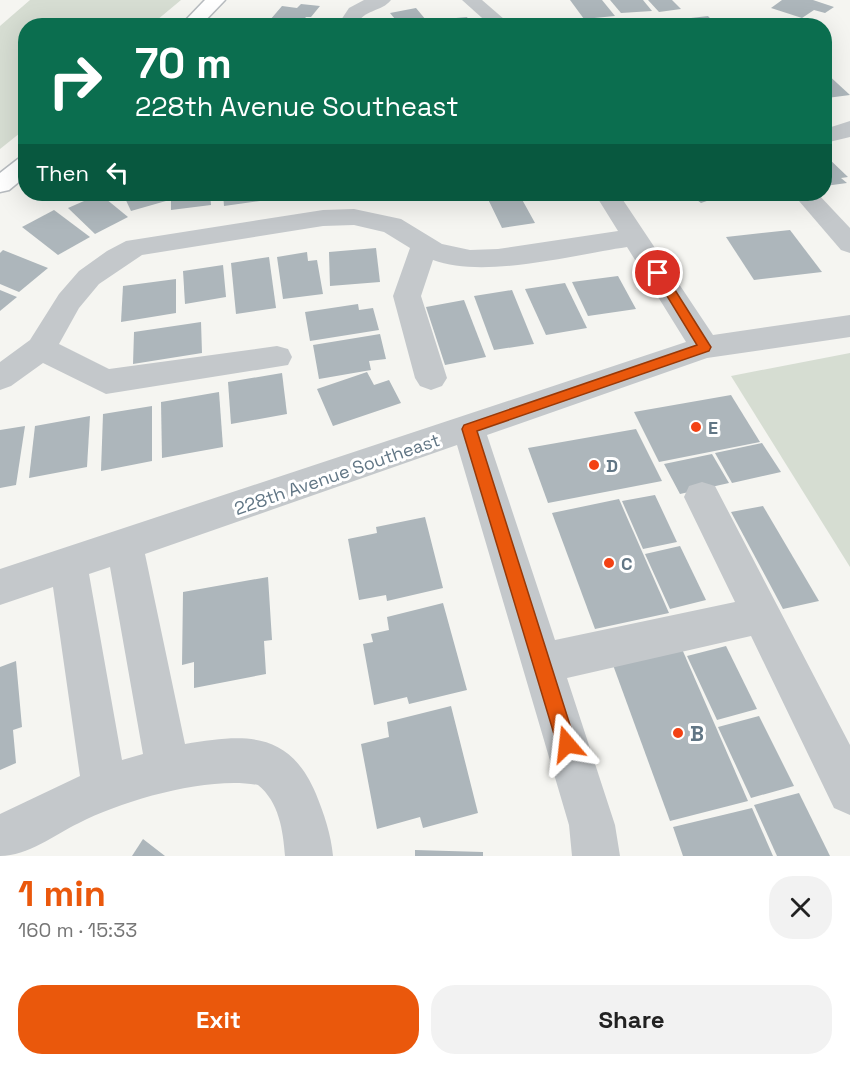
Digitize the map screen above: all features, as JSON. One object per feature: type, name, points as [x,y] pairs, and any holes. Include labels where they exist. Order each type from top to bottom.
[{"type":"main road","points":[[197,18],[216,0]]},
{"type":"main road","points":[[0,185],[18,170]]},
{"type":"street","points":[[350,18],[363,7],[381,0]]},
{"type":"street","points":[[471,0],[493,18]]},
{"type":"street","points":[[832,135],[838,134],[849,117]]},
{"type":"street","points":[[612,201],[705,347]]},
{"type":"street","points":[[811,201],[850,244]]},
{"type":"street","points":[[0,378],[40,348],[71,297],[85,279],[110,260],[135,247],[323,218],[354,217],[392,225],[425,245],[452,257],[489,258],[635,237]]},
{"type":"street","points":[[425,245],[407,296],[431,378]]},
{"type":"street","name":"228th Avenue Southeast","points":[[0,587],[705,347],[850,326]]},
{"type":"street","points":[[40,348],[106,381],[277,357]]},
{"type":"street","points":[[469,429],[591,825],[596,856]]},
{"type":"street","points":[[702,497],[850,792]]},
{"type":"street","points":[[125,546],[168,770]]},
{"type":"street","points":[[69,565],[104,788]]},
{"type":"street","points":[[542,663],[762,615]]},
{"type":"street","points":[[0,839],[104,788],[168,770],[224,760],[247,761],[269,766],[287,783],[303,819],[309,856]]},
{"type":"shaded area","points":[[30,0],[181,0],[159,18],[18,18],[18,135],[0,149],[0,26]]},
{"type":"shaded area","points":[[850,353],[850,567],[731,376]]},
{"type":"building","points":[[570,0],[602,0],[615,16],[594,18],[583,18]]},
{"type":"building","points":[[610,0],[643,0],[652,11],[621,13]]},
{"type":"building","points":[[648,0],[672,0],[681,9],[659,12]]},
{"type":"building","points":[[782,0],[813,0],[834,7],[825,13],[814,10],[802,18],[771,8]]},
{"type":"building","points":[[301,4],[320,6],[311,17],[272,18],[282,6],[297,8]]},
{"type":"building","points":[[416,8],[424,18],[394,18],[390,13]]},
{"type":"building","points":[[832,78],[850,95],[832,97]]},
{"type":"building","points":[[832,162],[848,177],[841,178],[847,183],[832,185]]},
{"type":"building","points":[[84,201],[109,201],[128,217],[95,234],[68,208]]},
{"type":"building","points":[[126,201],[166,201],[131,211]]},
{"type":"building","points":[[171,201],[211,201],[211,205],[171,210]]},
{"type":"building","points":[[224,201],[260,201],[224,206]]},
{"type":"building","points":[[489,201],[523,201],[535,223],[502,228]]},
{"type":"building","points":[[54,210],[90,237],[58,255],[22,227]]},
{"type":"building","points":[[790,230],[822,272],[754,280],[726,237]]},
{"type":"building","points":[[376,248],[380,282],[330,286],[329,252]]},
{"type":"building","points":[[3,250],[48,268],[19,292],[0,284],[0,253]]},
{"type":"building","points":[[307,252],[308,261],[317,260],[323,294],[283,299],[277,257]]},
{"type":"building","points":[[269,257],[276,308],[236,314],[231,263]]},
{"type":"building","points":[[223,265],[226,297],[185,304],[183,271]]},
{"type":"building","points":[[618,276],[636,309],[588,316],[572,282]]},
{"type":"building","points":[[176,279],[176,313],[121,322],[123,286]]},
{"type":"building","points":[[565,283],[587,328],[546,335],[525,289]]},
{"type":"building","points":[[0,290],[17,297],[0,311]]},
{"type":"building","points":[[512,290],[534,344],[494,350],[474,296]]},
{"type":"building","points":[[464,300],[486,357],[445,365],[426,307]]},
{"type":"building","points":[[358,304],[359,310],[373,308],[379,330],[310,341],[305,312]]},
{"type":"building","points":[[201,322],[202,353],[133,364],[134,332]]},
{"type":"building","points":[[380,334],[386,359],[369,361],[371,370],[319,379],[313,345]]},
{"type":"building","points":[[367,372],[374,385],[389,380],[401,403],[333,426],[317,389]]},
{"type":"building","points":[[282,373],[287,414],[231,424],[228,382]]},
{"type":"building","points":[[219,392],[223,447],[162,458],[161,402]]},
{"type":"building","name":"E","points":[[731,395],[760,442],[659,462],[634,412]]},
{"type":"building","points":[[152,406],[152,461],[101,471],[103,414]]},
{"type":"building","points":[[90,416],[87,467],[29,478],[35,426]]},
{"type":"building","points":[[25,426],[16,485],[0,488],[0,430]]},
{"type":"building","name":"D","points":[[636,429],[662,481],[548,503],[528,448]]},
{"type":"building","points":[[762,443],[781,472],[732,483],[715,453]]},
{"type":"building","points":[[712,454],[729,483],[680,494],[664,464]]},
{"type":"building","points":[[655,495],[677,542],[643,549],[622,501]]},
{"type":"building","name":"C","points":[[619,499],[669,613],[595,629],[552,513]]},
{"type":"building","points":[[763,506],[819,601],[783,609],[731,512]]},
{"type":"building","points":[[425,517],[443,588],[387,601],[386,595],[359,600],[348,539],[377,533],[376,527]]},
{"type":"building","points":[[680,546],[706,600],[670,609],[645,554]]},
{"type":"building","points":[[268,577],[272,640],[264,641],[266,674],[194,688],[194,662],[182,665],[183,592]]},
{"type":"building","points":[[443,603],[467,690],[409,704],[407,697],[374,705],[363,644],[373,642],[371,634],[389,630],[387,617]]},
{"type":"building","points":[[726,646],[757,709],[717,720],[687,656]]},
{"type":"building","name":"B","points":[[682,649],[748,801],[670,821],[613,665]]},
{"type":"building","points":[[16,661],[22,727],[13,730],[16,763],[0,770],[0,667]]},
{"type":"building","points":[[451,706],[478,813],[423,828],[420,817],[377,829],[361,744],[389,737],[387,722]]},
{"type":"building","points":[[759,716],[794,786],[751,798],[718,727]]},
{"type":"building","points":[[799,793],[830,856],[777,856],[754,805]]},
{"type":"building","points":[[752,808],[773,856],[683,856],[673,827]]},
{"type":"building","points":[[143,839],[165,856],[132,856]]},
{"type":"building","points":[[415,850],[483,852],[483,856],[415,856]]},
{"type":"place","name":"E","points":[[696,427]]},
{"type":"place","name":"D","points":[[594,465]]},
{"type":"place","name":"C","points":[[609,563]]},
{"type":"place","name":"B","points":[[678,733]]},
{"type":"route","points":[[567,744],[469,429],[705,347],[658,273]]}]
